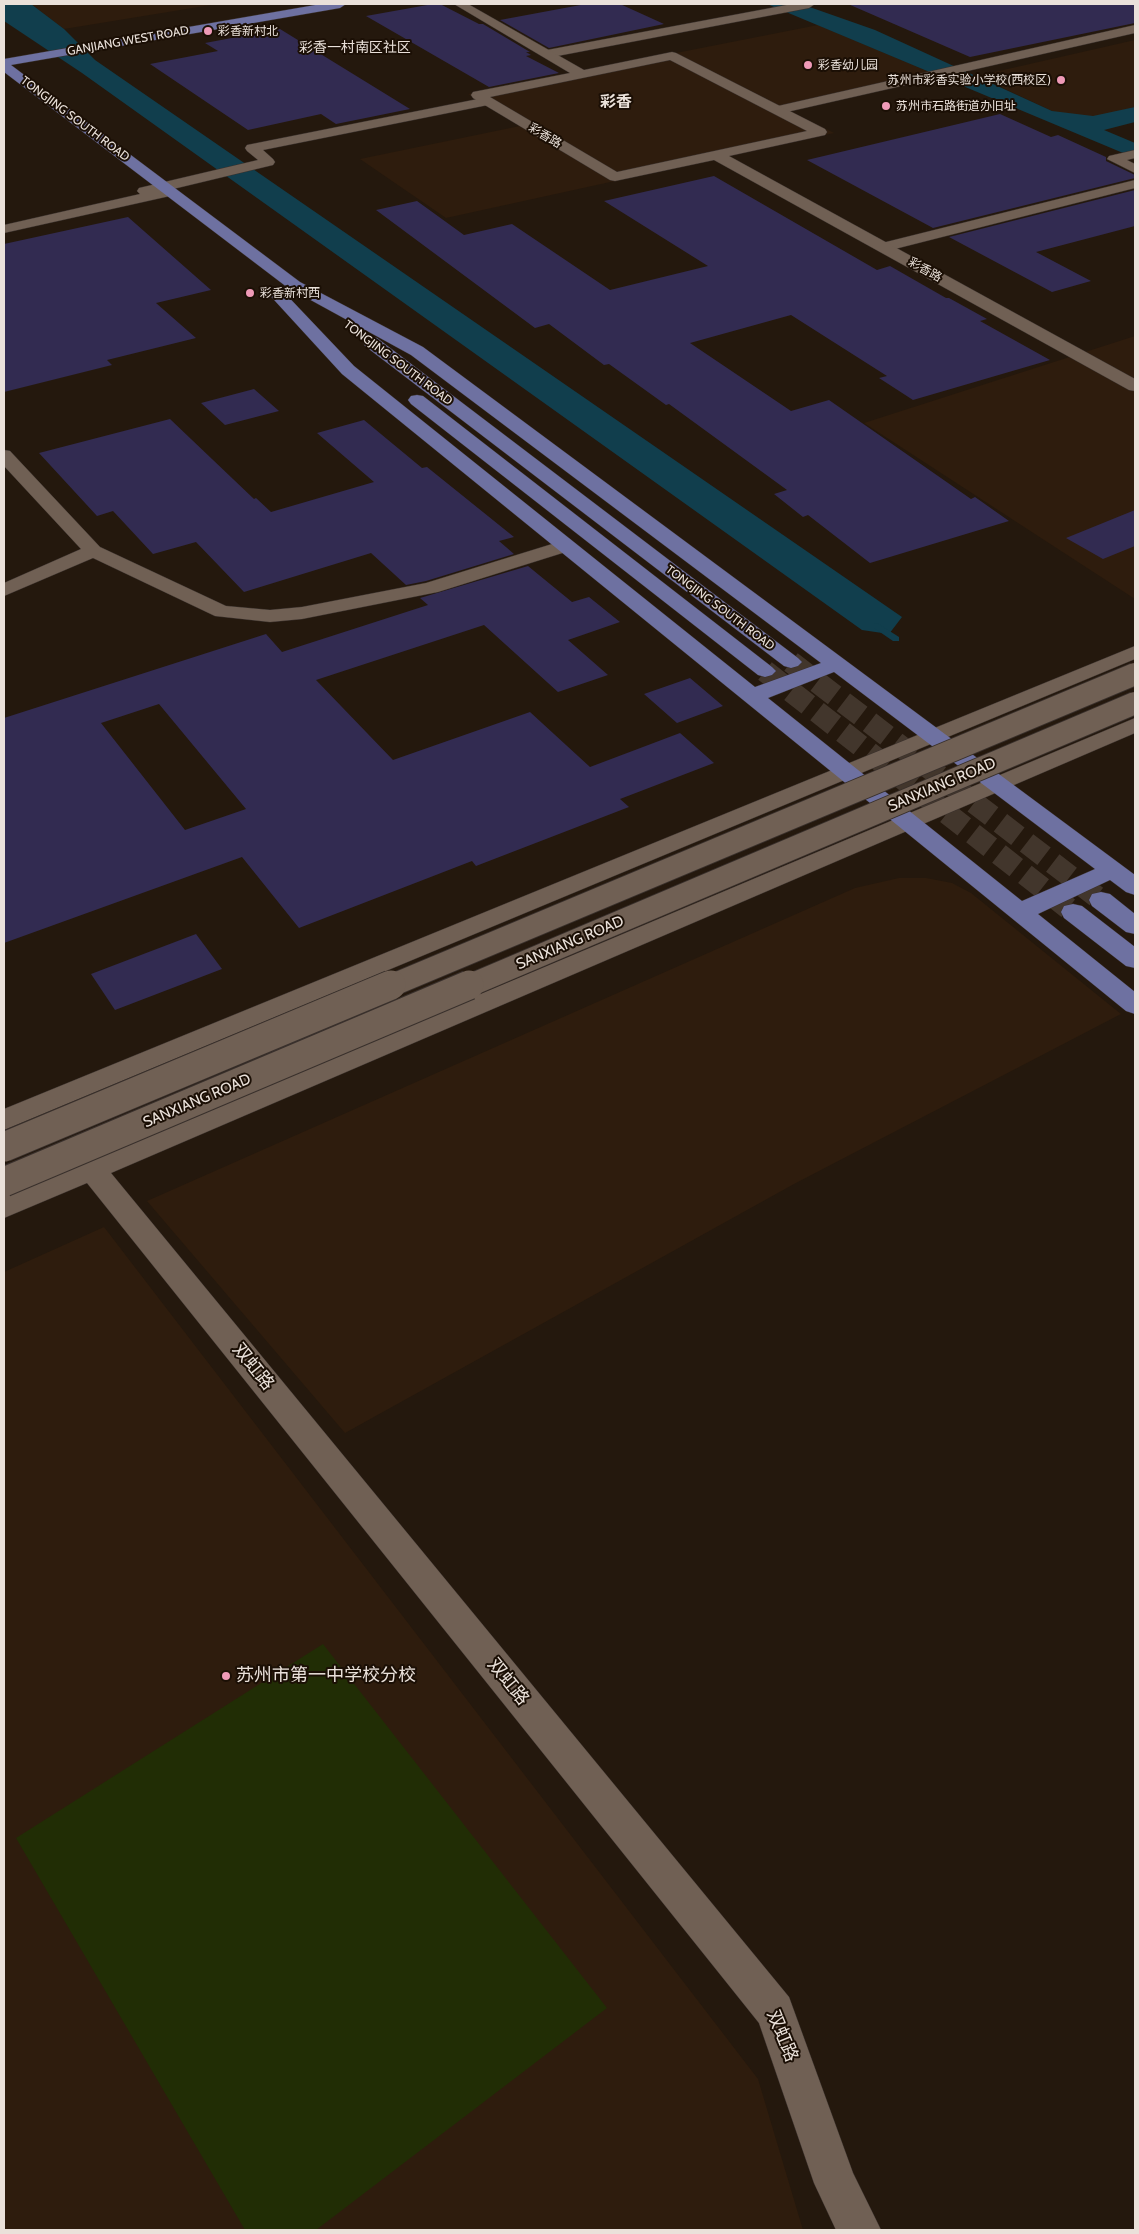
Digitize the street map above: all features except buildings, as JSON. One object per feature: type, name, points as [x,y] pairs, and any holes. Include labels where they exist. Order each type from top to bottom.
[{"type":"main road","name":"GANJIANG WEST ROAD","points":[[4,52],[278,4]]},
{"type":"main road","name":"GANJIANG WEST ROAD","points":[[4,64],[340,4]]},
{"type":"main road","name":"TONGJING SOUTH ROAD","points":[[4,64],[791,662]]},
{"type":"main road","name":"TONGJING SOUTH ROAD","points":[[4,83],[74,137]]},
{"type":"main road","points":[[144,191],[166,208]]},
{"type":"main road","points":[[294,285],[417,351],[1135,887]]},
{"type":"main road","name":"TONGJING SOUTH ROAD","points":[[352,350],[269,287],[348,370],[565,546]]},
{"type":"main road","name":"TONGJING SOUTH ROAD","points":[[400,386],[765,671]]},
{"type":"main road","points":[[565,546],[1135,1006]]},
{"type":"main road","points":[[752,696],[837,664]]},
{"type":"main road","points":[[1020,912],[1113,870]]},
{"type":"main road","points":[[1101,900],[1135,926]]},
{"type":"main road","points":[[1073,912],[1135,960]]},
{"type":"street","points":[[460,4],[582,74]]},
{"type":"street","points":[[547,54],[808,4]]},
{"type":"street","points":[[778,110],[1135,29]]},
{"type":"street","name":"彩香路","points":[[672,56],[820,132],[615,177],[478,96],[582,74],[672,56]]},
{"type":"street","points":[[4,229],[144,191],[167,189],[216,174],[268,162],[252,148],[488,101]]},
{"type":"street","name":"彩香路","points":[[716,155],[1135,386]]},
{"type":"street","points":[[1132,155],[1114,159],[1135,169]]},
{"type":"street","points":[[883,247],[1135,184]]},
{"type":"street","points":[[4,455],[93,551],[222,612],[270,616],[343,606],[431,588],[565,546]]},
{"type":"street","points":[[4,590],[93,551]]},
{"type":"street","points":[[4,1120],[1135,652]]},
{"type":"street","name":"SANXIANG ROAD","points":[[4,1147],[1135,674]]},
{"type":"street","name":"SANXIANG ROAD","points":[[4,1182],[1135,703]]},
{"type":"street","points":[[4,1207],[1135,725]]},
{"type":"street","name":"双虹路","points":[[92,1169],[775,2011],[835,2183],[859,2230]]},
{"type":"shaded area","points":[[31,4],[217,4],[64,29]]},
{"type":"shaded area","points":[[818,25],[932,73],[782,107],[834,133],[446,218],[360,159],[520,126],[468,94]]},
{"type":"shaded area","name":"苏州市彩香实验小学校(西校区)","points":[[1135,40],[1135,107],[1082,121],[1052,111],[977,76]]},
{"type":"shaded area","points":[[1135,336],[1135,599],[864,423]]},
{"type":"shaded area","points":[[899,878],[926,878],[952,883],[971,893],[1121,1014],[794,1184],[345,1433],[147,1201],[855,888]]},
{"type":"shaded area","name":"苏州市第一中学校分校","points":[[104,1227],[758,2079],[803,2230],[4,2230],[4,1272]]},
{"type":"green space","points":[[323,1644],[607,2008],[316,2230],[245,2230],[16,1838]]},
{"type":"water","points":[[4,4],[31,4],[64,29],[95,60],[902,617],[889,634],[862,630],[82,73],[4,21]]},
{"type":"water","points":[[767,4],[801,4],[875,30],[1052,111],[1093,116],[1135,107],[1135,122],[1104,130],[1135,143],[1135,158]]},
{"type":"waterway","points":[[877,626],[896,639]]},
{"type":"tunnel","points":[[791,662],[1101,900]]},
{"type":"tunnel","points":[[765,671],[1073,912]]},
{"type":"place","name":"彩香新村北","points":[[208,31]]},
{"type":"place","name":"彩香幼儿园","points":[[808,65]]},
{"type":"place","name":"苏州市彩香实验小学校(西校区)","points":[[1061,80]]},
{"type":"place","name":"苏州市石路街道办旧址","points":[[886,106]]},
{"type":"place","name":"彩香新村西","points":[[250,293]]},
{"type":"place","name":"苏州市第一中学校分校","points":[[226,1676]]},
{"type":"district","name":"彩香一村南区社区","points":[[355,48]]},
{"type":"district","name":"彩香","points":[[616,102]]}]
